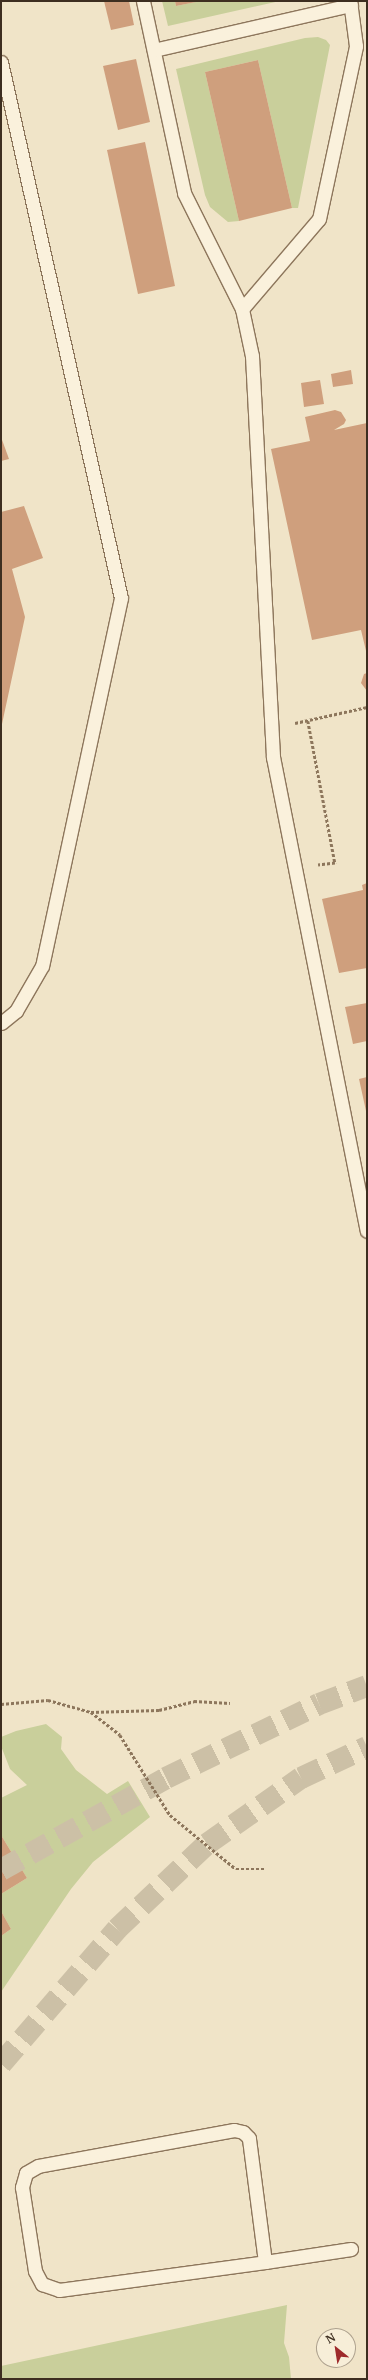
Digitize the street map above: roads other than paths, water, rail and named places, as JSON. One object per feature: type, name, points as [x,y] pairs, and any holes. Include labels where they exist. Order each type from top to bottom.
[{"type":"lane","points":[[143,1],[184,193],[242,309],[252,356],[273,757],[367,1231]]},
{"type":"lane","points":[[154,50],[350,3],[356,46],[319,219],[242,309]]},
{"type":"lane","points":[[1,62],[122,598],[42,966],[16,1011],[1,1023]]},
{"type":"lane","points":[[265,2262],[249,2138],[243,2132],[234,2130],[38,2166],[26,2173],[22,2187],[35,2271],[42,2284],[59,2290],[265,2262],[351,2249]]},
{"type":"tunnel","points":[[1,1870],[166,1778],[319,1704],[367,1686]]},
{"type":"tunnel","points":[[1,2064],[117,1929],[207,1844],[301,1778],[367,1747]]}]
